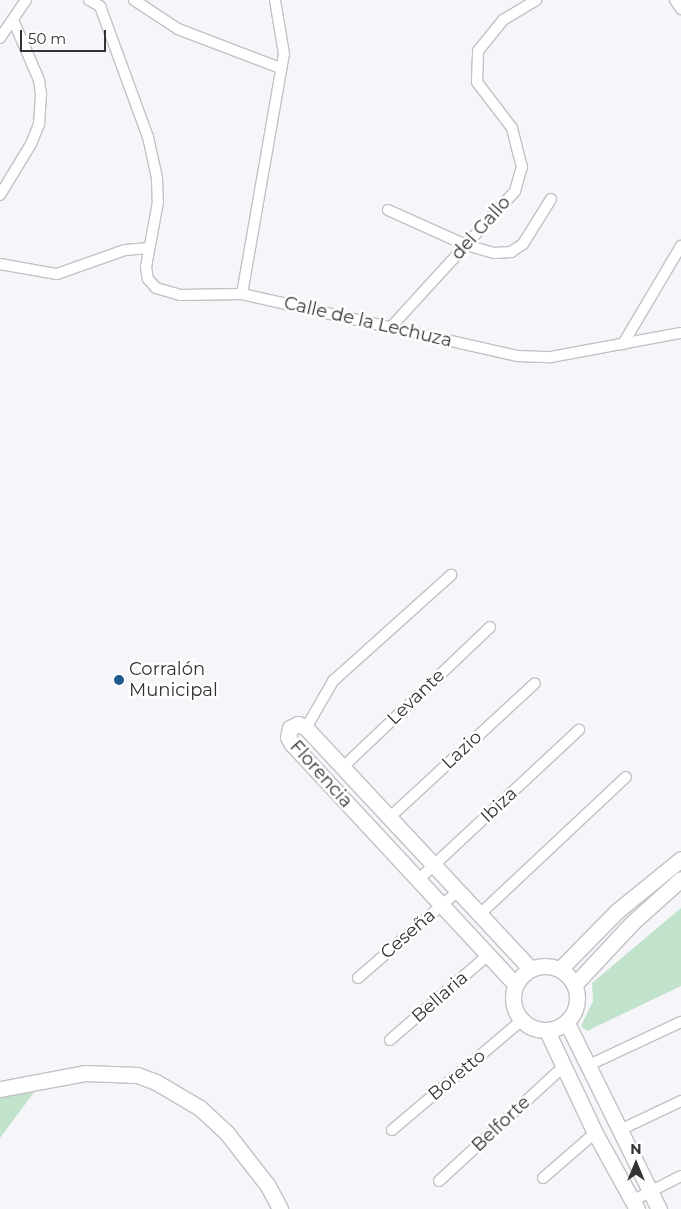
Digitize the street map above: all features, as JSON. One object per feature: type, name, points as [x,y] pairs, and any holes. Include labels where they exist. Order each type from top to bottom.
[{"type":"street","points":[[0,38],[26,0]]},
{"type":"street","points":[[89,0],[99,3]]},
{"type":"street","points":[[134,0],[178,29],[280,68]]},
{"type":"street","points":[[242,294],[284,46],[275,0]]},
{"type":"street","name":"del Gallo","points":[[391,327],[515,190],[522,167],[512,128],[477,82],[478,51],[503,20],[536,0]]},
{"type":"street","points":[[676,0],[681,8]]},
{"type":"street","name":"Calle de la Lechuza","points":[[99,3],[134,92],[157,178],[158,202],[149,248],[148,279],[156,288],[180,296],[242,294],[518,356],[551,356],[681,333]]},
{"type":"street","points":[[0,195],[31,144],[39,124],[41,94],[39,80],[13,20]]},
{"type":"street","points":[[388,210],[466,245],[494,253],[512,252],[528,237],[551,199]]},
{"type":"street","points":[[623,344],[681,246]]},
{"type":"street","points":[[0,264],[38,273],[57,274],[125,250],[149,248]]},
{"type":"street","points":[[306,728],[333,681],[452,575]]},
{"type":"street","name":"Levante","points":[[343,767],[490,627]]},
{"type":"street","name":"Lazio","points":[[390,817],[535,682]]},
{"type":"street","name":"Florencia","points":[[515,984],[292,744],[288,738],[290,728],[298,724],[306,728],[531,969]]},
{"type":"street","name":"Ibiza","points":[[419,879],[579,730]]},
{"type":"street","points":[[480,914],[626,777]]},
{"type":"street","points":[[561,968],[617,911],[681,860]]},
{"type":"street","points":[[575,984],[633,922],[681,878]]},
{"type":"street","name":"Ceseña","points":[[358,978],[458,891]]},
{"type":"street","name":"Bellaria","points":[[390,1040],[488,955]]},
{"type":"street","points":[[542,966],[561,968],[575,984],[577,1005],[567,1023],[547,1031],[536,1030],[521,1021],[513,1006],[515,984],[531,969],[542,966]]},
{"type":"street","name":"Boretto","points":[[392,1130],[521,1021]]},
{"type":"street","points":[[587,1066],[681,1022]]},
{"type":"street","points":[[567,1023],[659,1209]]},
{"type":"street","points":[[547,1031],[595,1132],[635,1205],[650,1192],[681,1176]]},
{"type":"street","name":"Belforte","points":[[439,1181],[563,1067]]},
{"type":"street","points":[[0,1089],[86,1073],[137,1076],[156,1082],[200,1108],[226,1132],[258,1172],[280,1209]]},
{"type":"street","points":[[620,1130],[681,1101]]},
{"type":"street","points":[[543,1178],[595,1132]]},
{"type":"green space","points":[[681,908],[681,986],[587,1031],[581,1026],[593,1001],[592,983]]},
{"type":"green space","points":[[35,1091],[0,1138],[0,1096]]},
{"type":"place","name":"Corralón Municipal","points":[[119,680]]}]
